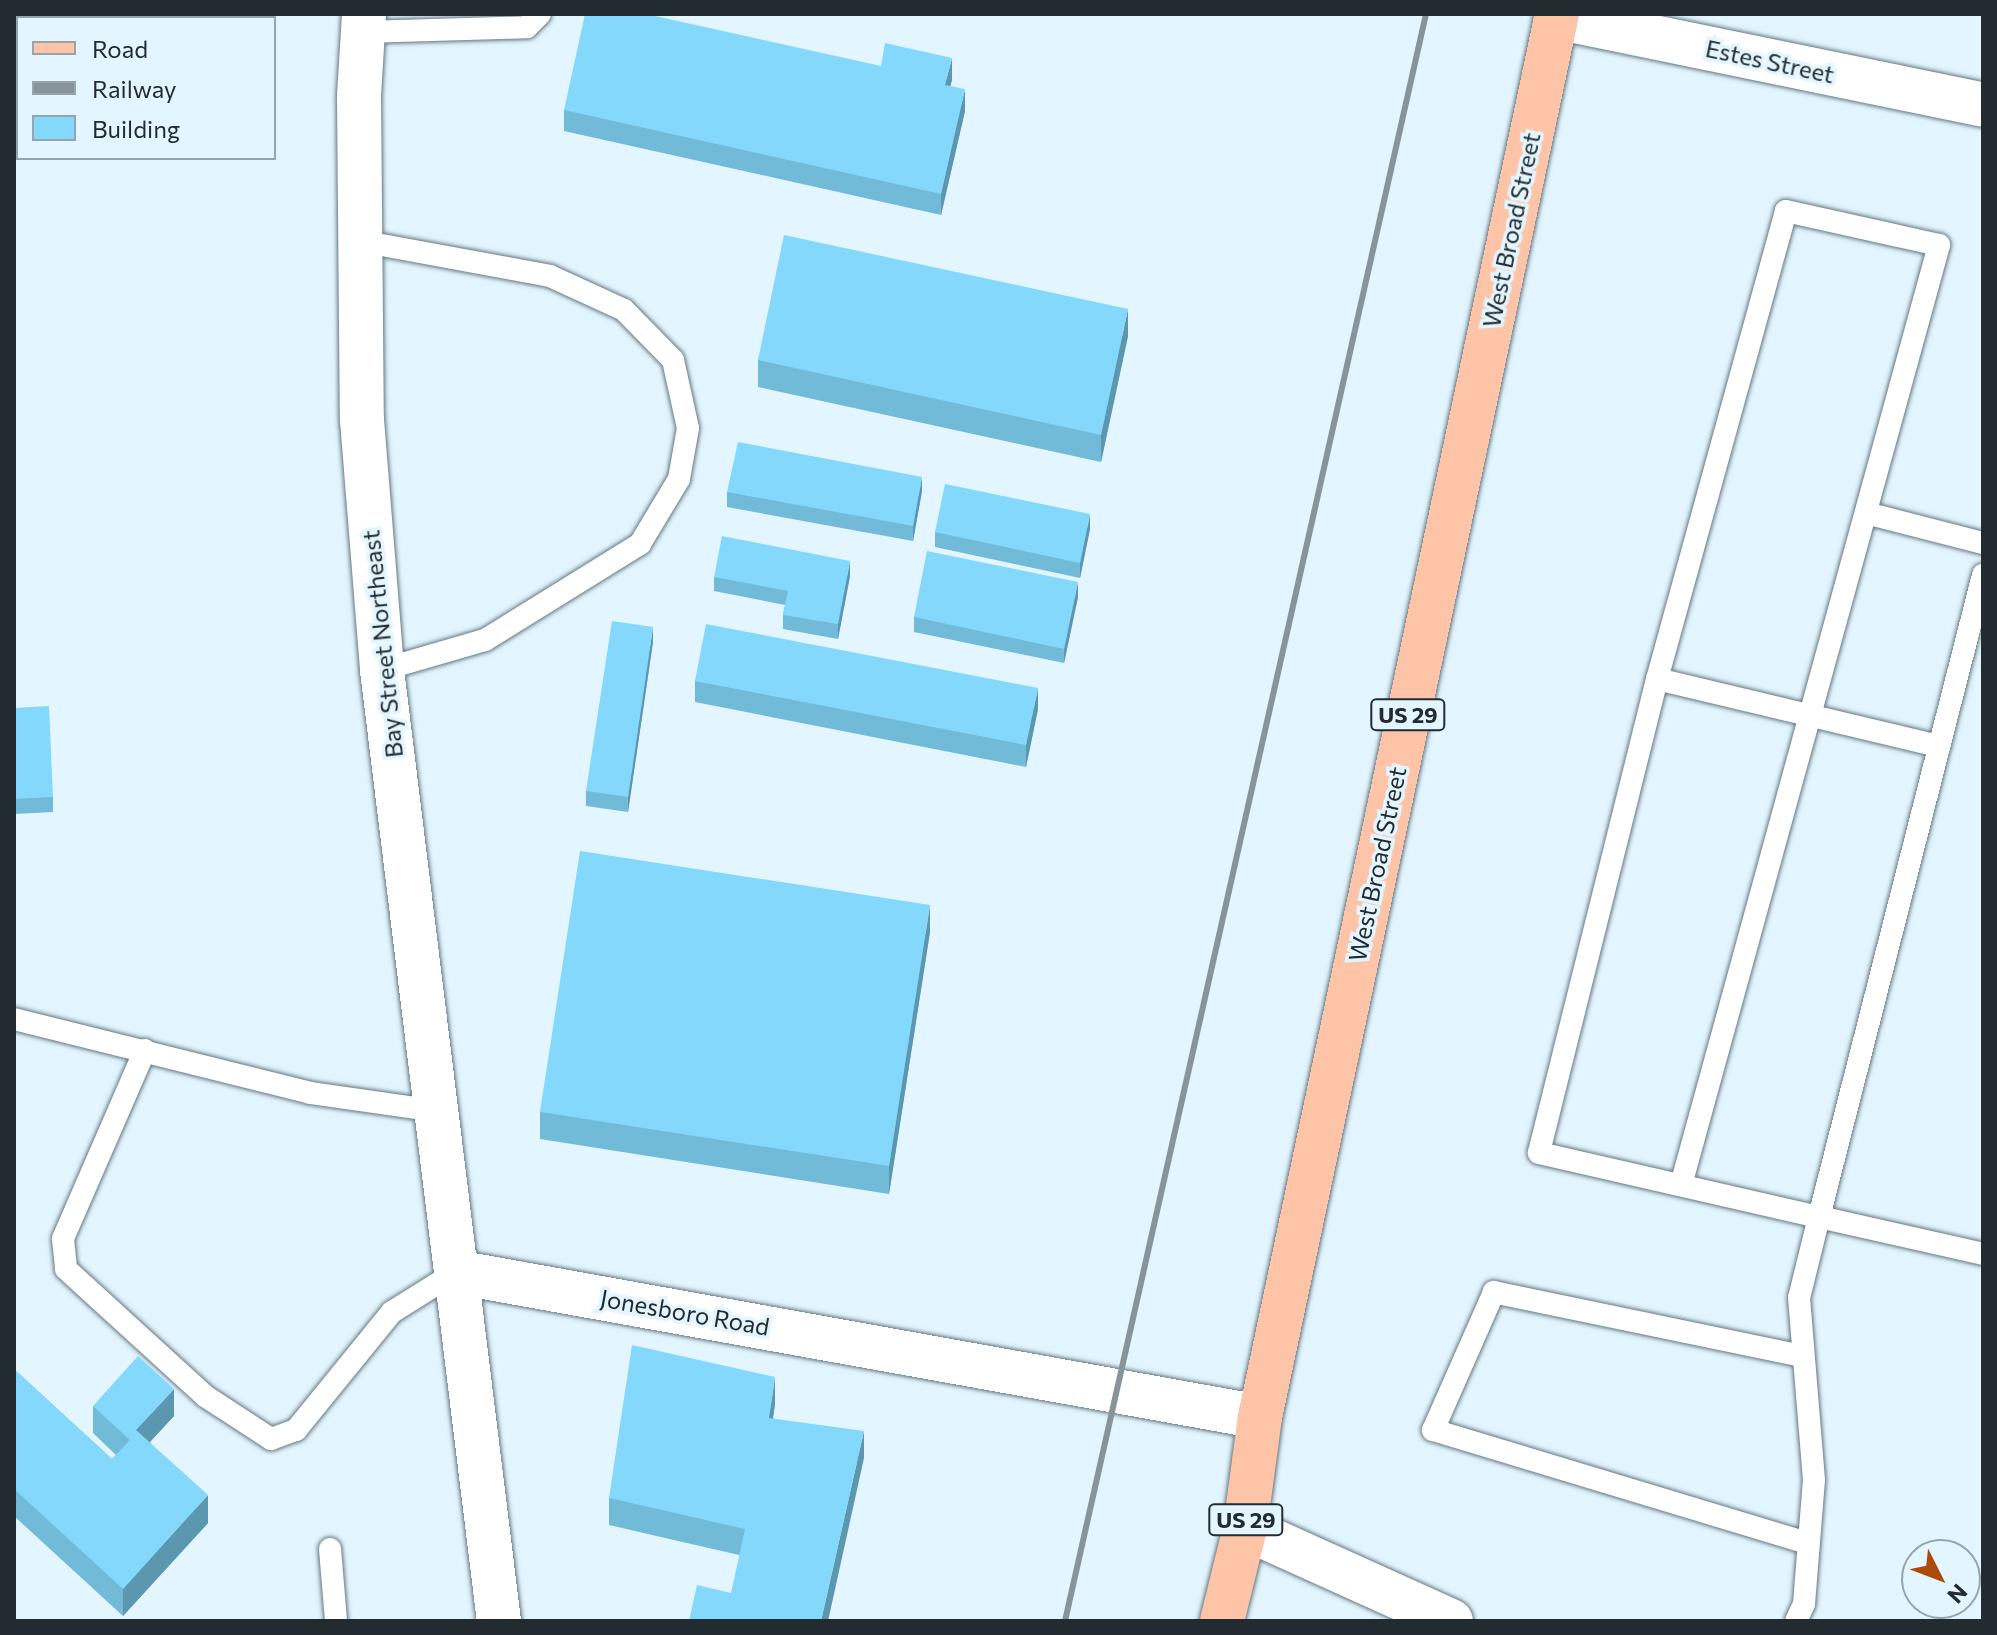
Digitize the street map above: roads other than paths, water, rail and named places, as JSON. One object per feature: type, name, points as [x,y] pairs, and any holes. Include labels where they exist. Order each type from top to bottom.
[{"type":"main road","name":"West Broad Street","points":[[1222,1621],[1245,1528],[1260,1417],[1556,16]]},
{"type":"street","name":"Estes Street","points":[[1556,16],[1983,105]]},
{"type":"street","name":"Bay Street Northeast","points":[[363,23],[360,241],[362,420],[382,670],[456,1272]]},
{"type":"street","name":"Jonesboro Road","points":[[456,1272],[1260,1417]]},
{"type":"street","points":[[456,1272],[499,1621]]},
{"type":"street","points":[[1245,1528],[1451,1621]]},
{"type":"lane","points":[[363,23],[527,27],[540,14]]},
{"type":"lane","points":[[1681,1185],[1939,245],[1786,211],[1657,679],[1539,1153],[1983,1254]]},
{"type":"lane","points":[[360,241],[550,276],[624,310],[673,360],[688,428],[679,479],[640,544],[485,640],[382,670]]},
{"type":"lane","points":[[1866,513],[1983,543]]},
{"type":"lane","points":[[1796,1621],[1804,1604],[1814,1480],[1799,1298],[1983,575]]},
{"type":"lane","points":[[1657,679],[1939,746]]},
{"type":"lane","points":[[14,1019],[310,1093],[436,1111]]},
{"type":"lane","points":[[145,1050],[63,1239],[66,1269],[205,1396],[271,1439],[296,1430],[392,1312],[456,1272]]},
{"type":"lane","points":[[1802,1356],[1494,1292],[1433,1430],[1808,1543]]},
{"type":"lane","points":[[330,1549],[336,1621]]},
{"type":"railway","points":[[1065,1621],[1426,14]]}]
